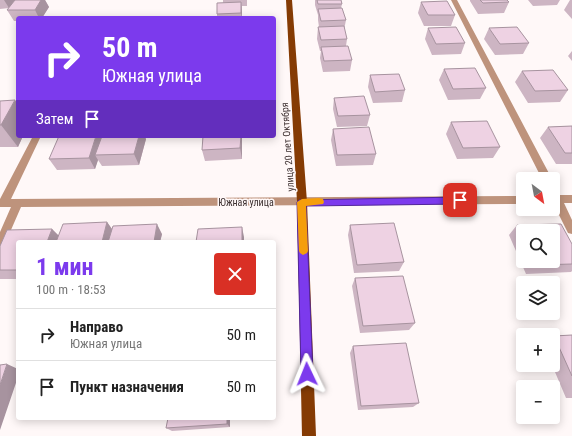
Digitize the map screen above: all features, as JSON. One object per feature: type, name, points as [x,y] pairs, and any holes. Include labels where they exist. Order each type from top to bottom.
[{"type":"main road","name":"улица 20 лет Октября","points":[[290,0],[302,202],[309,436]]},
{"type":"street","points":[[454,0],[543,172]]},
{"type":"street","points":[[2,203],[36,138]]},
{"type":"street","points":[[560,198],[572,199]]},
{"type":"street","name":"Южная улица","points":[[2,203],[516,200]]},
{"type":"street","points":[[0,243],[18,203]]},
{"type":"street","points":[[560,208],[572,230]]},
{"type":"building","points":[[15,0],[41,0],[35,10],[7,10]]},
{"type":"building","points":[[317,0],[341,0],[342,4],[318,4]]},
{"type":"building","points":[[480,0],[507,0],[509,2],[483,3]]},
{"type":"building","points":[[447,1],[455,15],[428,15],[421,2]]},
{"type":"building","points":[[241,2],[241,13],[217,14],[217,3]]},
{"type":"building","points":[[342,8],[346,20],[321,21],[318,9]]},
{"type":"building","points":[[344,26],[347,39],[321,40],[318,27]]},
{"type":"building","points":[[456,27],[465,43],[436,44],[428,28]]},
{"type":"building","points":[[517,27],[529,43],[500,44],[489,28]]},
{"type":"building","points":[[348,46],[352,60],[324,61],[321,47]]},
{"type":"building","points":[[475,68],[486,88],[453,89],[444,69]]},
{"type":"building","points":[[553,70],[568,90],[535,91],[522,71]]},
{"type":"building","points":[[399,74],[405,90],[375,92],[370,75]]},
{"type":"building","points":[[364,96],[370,115],[338,116],[334,98]]},
{"type":"building","points":[[15,100],[1,125],[0,125],[0,101]]},
{"type":"building","points":[[487,121],[500,147],[463,148],[451,122]]},
{"type":"building","points":[[572,126],[572,153],[565,153],[548,127]]},
{"type":"building","points":[[369,127],[376,154],[337,155],[333,129]]},
{"type":"building","points":[[58,138],[95,138],[89,158],[49,159]]},
{"type":"building","points":[[101,138],[138,138],[134,154],[95,155]]},
{"type":"building","points":[[203,138],[241,138],[240,148],[202,150]]},
{"type":"building","points":[[107,222],[102,240],[57,240],[63,224]]},
{"type":"building","points":[[394,223],[404,262],[357,265],[350,225]]},
{"type":"building","points":[[157,224],[154,240],[109,240],[113,226]]},
{"type":"building","points":[[560,224],[572,244],[572,264],[560,264]]},
{"type":"building","points":[[242,227],[242,240],[196,240],[198,229]]},
{"type":"building","points":[[52,229],[48,240],[16,240],[16,270],[0,270],[0,246],[7,230]]},
{"type":"building","points":[[403,276],[415,323],[363,326],[355,278]]},
{"type":"building","points":[[572,335],[572,376],[560,349],[560,336]]},
{"type":"building","points":[[406,343],[419,403],[361,406],[353,346]]},
{"type":"building","points":[[7,364],[0,385],[0,365]]},
{"type":"building","points":[[168,420],[227,420],[227,424],[166,428]]},
{"type":"slow traffic","points":[[303,251],[302,202],[319,202]]},
{"type":"route","points":[[307,374],[302,202],[460,200]]}]
